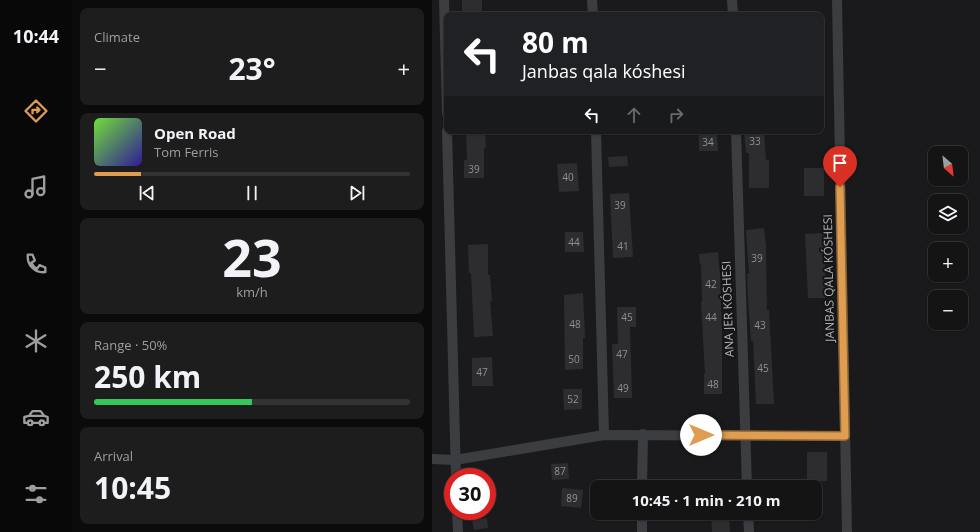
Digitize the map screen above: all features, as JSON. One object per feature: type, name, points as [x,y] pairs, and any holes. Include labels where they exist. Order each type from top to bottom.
[{"type":"street","points":[[444,0],[444,12]]},
{"type":"street","points":[[592,0],[593,12]]},
{"type":"street","points":[[732,0],[733,12]]},
{"type":"street","name":"JANBAS QALA KÓSHESI","points":[[837,0],[847,532]]},
{"type":"street","points":[[447,134],[455,468]]},
{"type":"street","points":[[596,134],[604,435]]},
{"type":"street","name":"ANA JER KÓSHESI","points":[[736,134],[744,435],[747,480]]},
{"type":"street","points":[[642,434],[642,480]]},
{"type":"street","points":[[432,459],[455,460],[604,435],[845,436]]},
{"type":"street","points":[[457,520],[458,532]]},
{"type":"street","points":[[642,520],[642,532]]},
{"type":"street","points":[[748,520],[749,532]]},
{"type":"building","points":[[462,0],[482,0],[482,12],[462,12]]},
{"type":"building","points":[[466,134],[485,134],[484,178],[464,178],[464,160],[467,160]]},
{"type":"building","points":[[699,134],[717,134],[718,151],[699,151]]},
{"type":"building","points":[[744,134],[764,134],[766,160],[769,160],[769,188],[749,188],[749,153],[746,153]]},
{"type":"building","points":[[627,156],[628,166],[609,167],[608,157]]},
{"type":"building","points":[[577,163],[579,191],[559,192],[557,164]]},
{"type":"building","points":[[804,168],[824,168],[824,196],[804,196]]},
{"type":"building","points":[[629,193],[633,257],[613,258],[610,194]]},
{"type":"building","points":[[764,228],[766,245],[767,310],[769,310],[774,404],[756,404],[753,341],[751,341],[748,299],[747,274],[749,273],[746,230]]},
{"type":"building","points":[[565,232],[583,232],[584,252],[565,252]]},
{"type":"building","points":[[824,233],[826,298],[808,298],[805,234]]},
{"type":"building","points":[[488,244],[488,275],[490,275],[492,301],[490,301],[493,336],[474,337],[468,245]]},
{"type":"building","points":[[718,252],[722,332],[722,394],[704,394],[705,374],[701,302],[701,264],[699,254]]},
{"type":"building","points":[[583,293],[585,338],[583,338],[583,369],[565,370],[564,295]]},
{"type":"building","points":[[617,307],[636,307],[636,327],[630,327],[632,398],[614,398],[612,344],[618,344]]},
{"type":"building","points":[[492,357],[493,386],[472,386],[472,358]]},
{"type":"building","points":[[563,389],[582,389],[582,409],[564,410]]},
{"type":"building","points":[[807,452],[827,452],[827,481],[807,480]]},
{"type":"building","points":[[568,463],[569,479],[552,480],[551,464]]},
{"type":"building","points":[[562,488],[583,490],[581,508],[561,506]]},
{"type":"building","points":[[472,520],[487,520],[488,528],[474,530]]},
{"type":"building","points":[[711,520],[729,520],[730,532],[712,532]]},
{"type":"route","points":[[701,435],[845,436],[840,187]]}]
